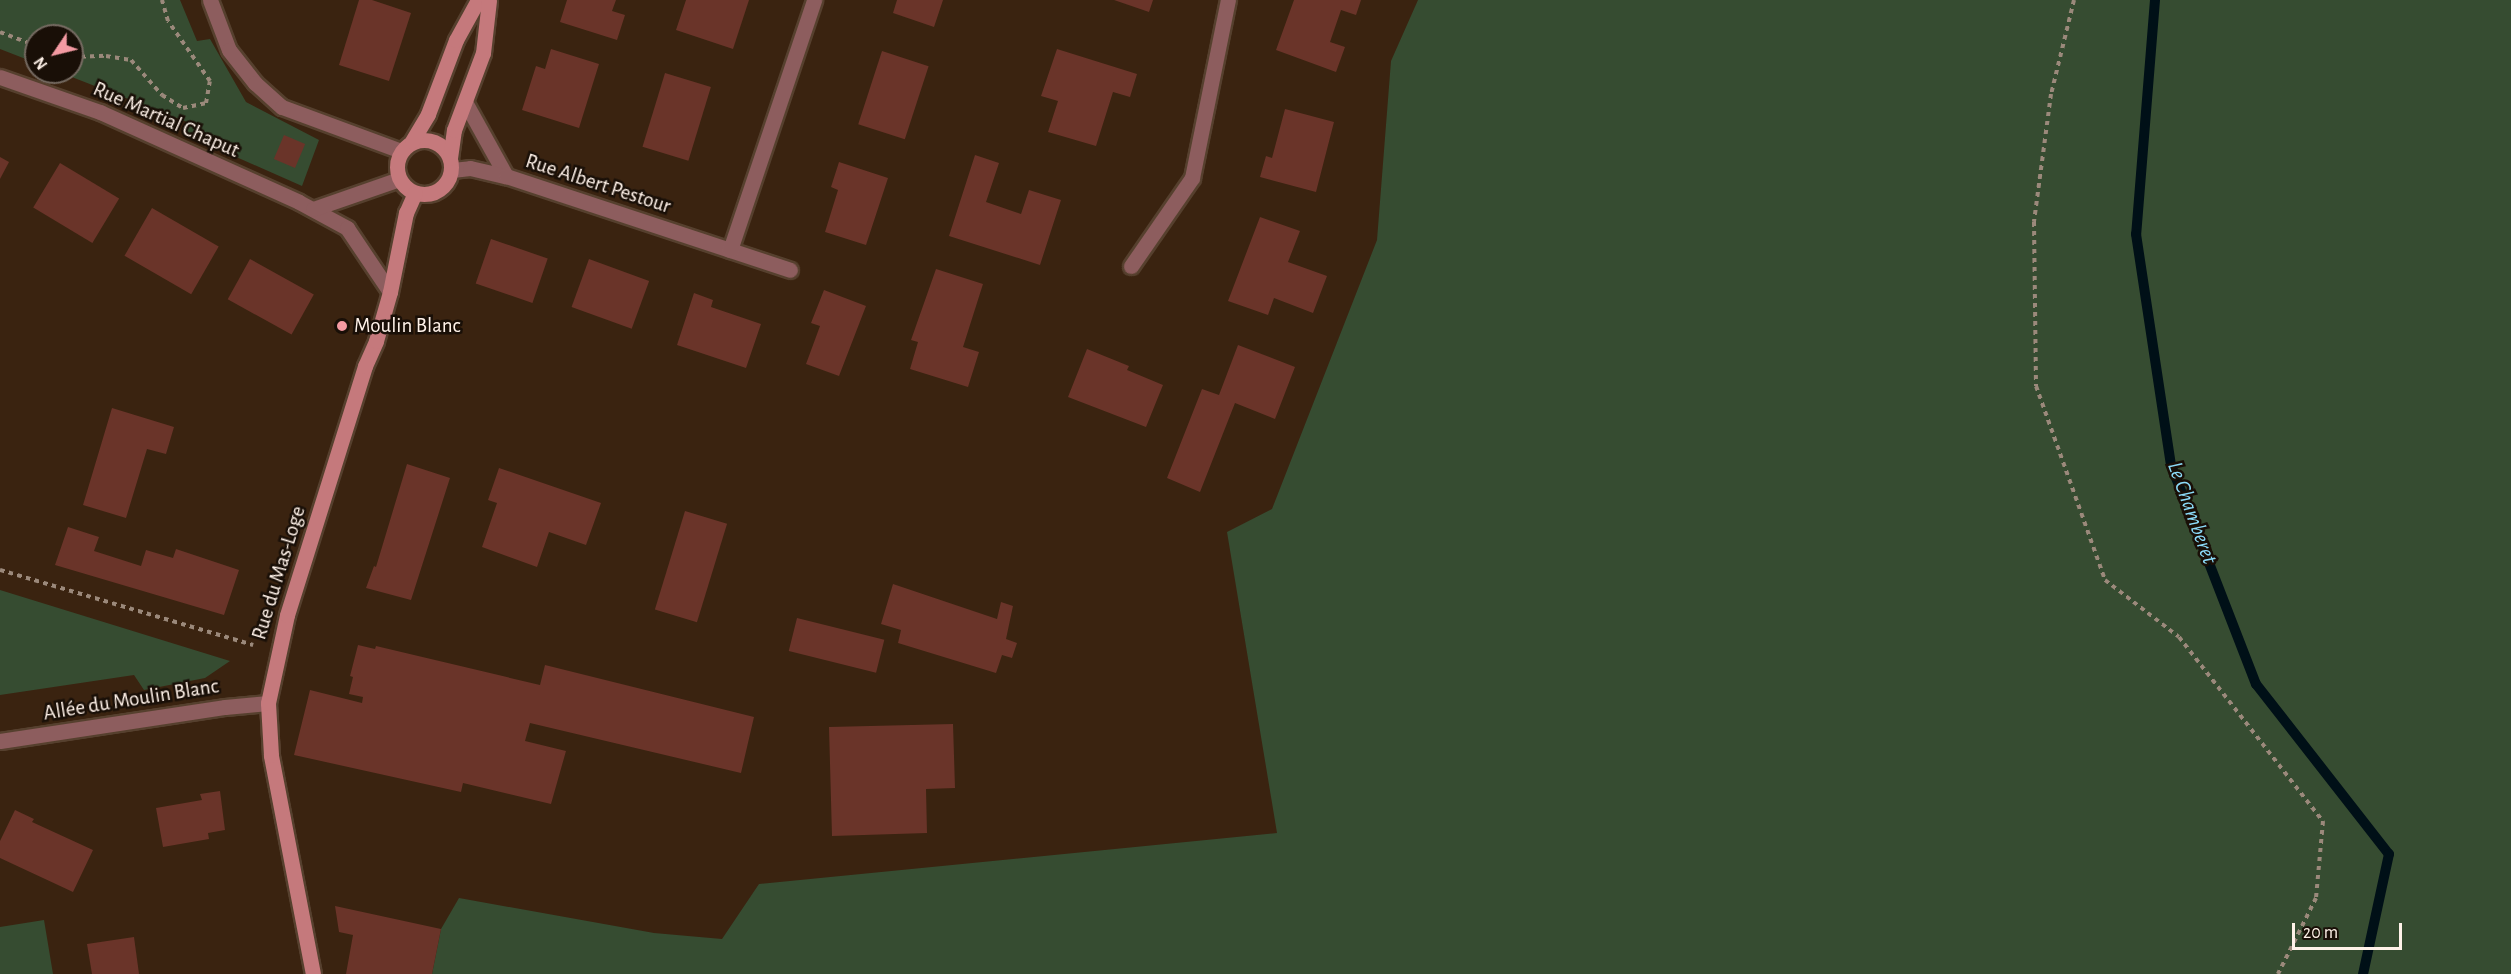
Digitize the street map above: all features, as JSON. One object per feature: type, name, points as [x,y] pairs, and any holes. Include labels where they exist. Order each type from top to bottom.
[{"type":"main road","points":[[478,0],[456,40],[428,114],[406,146],[396,170],[399,179],[415,193],[427,194],[438,190],[447,182],[454,130],[483,53],[489,0]]},
{"type":"main road","points":[[406,146],[430,139],[439,143],[451,164]]},
{"type":"main road","name":"Rue du Mas-Loge","points":[[312,974],[271,755],[268,703],[277,652],[390,292],[406,213],[415,193]]},
{"type":"street","points":[[210,0],[229,50],[255,83],[282,107],[406,146]]},
{"type":"street","points":[[730,250],[813,0]]},
{"type":"street","points":[[1131,266],[1192,178],[1228,0]]},
{"type":"street","name":"Rue Martial Chaput","points":[[0,77],[100,112],[313,209],[347,228],[390,292]]},
{"type":"street","points":[[465,102],[506,176]]},
{"type":"street","name":"Rue Albert Pestour","points":[[451,164],[506,176],[790,270]]},
{"type":"street","points":[[313,209],[399,179]]},
{"type":"street","name":"Allée du Moulin Blanc","points":[[0,741],[225,707],[268,703]]},
{"type":"path","points":[[84,57],[106,56],[131,60],[162,96],[183,108],[206,103],[210,81],[168,21],[162,0]]},
{"type":"path","points":[[2074,0],[2051,94],[2034,222],[2036,386],[2104,580],[2179,637],[2323,821],[2316,898],[2278,974]]},
{"type":"path","points":[[0,32],[24,41]]},
{"type":"path","points":[[0,570],[277,652]]},
{"type":"green space","points":[[0,0],[180,0],[197,41],[210,39],[246,102],[319,140],[302,186],[182,133],[187,122],[84,82],[84,24],[24,24],[24,58],[0,49]]},
{"type":"green space","points":[[1418,0],[2511,0],[2511,974],[432,974],[441,929],[459,898],[654,933],[722,939],[759,884],[1277,833],[1227,532],[1272,509],[1377,240],[1391,61]]},
{"type":"green space","points":[[0,590],[230,661],[205,678],[144,690],[134,675],[0,695]]},
{"type":"green space","points":[[44,920],[53,974],[0,974],[0,927]]},
{"type":"building","points":[[359,0],[372,0],[411,13],[389,81],[339,65]]},
{"type":"building","points":[[567,0],[616,0],[612,11],[625,15],[617,40],[560,22]]},
{"type":"building","points":[[686,0],[749,0],[733,49],[676,30]]},
{"type":"building","points":[[897,0],[943,0],[934,27],[893,13]]},
{"type":"building","points":[[1114,0],[1153,0],[1149,12]]},
{"type":"building","points":[[1294,0],[1361,0],[1356,15],[1341,10],[1330,42],[1345,47],[1336,72],[1276,50]]},
{"type":"building","points":[[551,49],[599,64],[579,128],[522,110],[536,66],[545,69]]},
{"type":"building","points":[[1057,49],[1137,74],[1130,97],[1113,92],[1096,146],[1048,132],[1058,101],[1041,96]]},
{"type":"building","points":[[882,51],[929,66],[905,139],[858,124]]},
{"type":"building","points":[[665,73],[711,87],[688,161],[642,147]]},
{"type":"building","points":[[1285,109],[1334,122],[1316,192],[1260,177],[1266,156],[1272,158]]},
{"type":"building","points":[[284,135],[305,144],[295,168],[274,159]]},
{"type":"building","points":[[975,155],[999,163],[986,202],[1021,214],[1029,190],[1061,200],[1040,265],[949,236]]},
{"type":"building","points":[[0,157],[9,162],[0,179]]},
{"type":"building","points":[[839,162],[888,178],[866,245],[825,232],[838,190],[831,187]]},
{"type":"building","points":[[60,163],[119,199],[92,243],[33,208]]},
{"type":"building","points":[[152,208],[219,246],[191,294],[125,256]]},
{"type":"building","points":[[1260,217],[1300,231],[1288,262],[1327,276],[1313,313],[1274,298],[1268,315],[1228,301]]},
{"type":"building","points":[[491,239],[548,259],[532,303],[476,283]]},
{"type":"building","points":[[250,259],[314,294],[292,335],[228,299]]},
{"type":"building","points":[[589,259],[649,281],[632,329],[572,307]]},
{"type":"building","points":[[936,269],[983,284],[963,347],[979,352],[968,387],[910,369],[918,342],[911,340]]},
{"type":"building","points":[[824,290],[866,306],[839,376],[806,364],[820,326],[811,323]]},
{"type":"building","points":[[694,293],[713,300],[711,307],[761,324],[746,368],[677,345]]},
{"type":"building","points":[[1238,345],[1295,367],[1275,419],[1235,403],[1200,492],[1167,478],[1202,389],[1219,395]]},
{"type":"building","points":[[1087,349],[1129,366],[1127,370],[1163,385],[1146,427],[1068,397]]},
{"type":"building","points":[[112,408],[174,427],[166,454],[147,449],[126,518],[83,505]]},
{"type":"building","points":[[407,464],[450,478],[411,600],[366,588],[374,566],[376,567]]},
{"type":"building","points":[[499,468],[601,503],[586,545],[549,532],[537,567],[482,547],[497,503],[488,500]]},
{"type":"building","points":[[685,511],[727,524],[697,622],[655,609]]},
{"type":"building","points":[[68,527],[99,537],[94,551],[141,566],[146,550],[173,558],[176,549],[239,570],[224,615],[55,565]]},
{"type":"building","points":[[893,584],[997,619],[1001,602],[1013,606],[1006,639],[1017,643],[1012,658],[1002,655],[996,673],[898,643],[901,630],[881,624]]},
{"type":"building","points":[[797,618],[884,640],[876,673],[789,651]]},
{"type":"building","points":[[358,645],[375,649],[376,646],[540,685],[545,665],[754,717],[741,773],[530,723],[525,741],[566,751],[551,804],[463,783],[461,792],[294,755],[310,690],[362,703],[363,697],[349,694],[353,677],[350,676]]},
{"type":"building","points":[[953,724],[955,788],[926,789],[927,833],[832,836],[829,727]]},
{"type":"building","points":[[220,791],[225,830],[208,833],[209,839],[163,847],[156,808],[202,800],[200,794]]},
{"type":"building","points":[[15,810],[34,819],[32,822],[93,850],[73,892],[0,858],[0,841]]},
{"type":"building","points":[[335,906],[441,929],[432,974],[346,974],[353,935],[339,932]]},
{"type":"building","points":[[134,937],[139,974],[92,974],[87,944]]},
{"type":"waterway","name":"Le Chamberet","points":[[2155,0],[2136,234],[2171,465],[2256,684],[2389,854],[2363,974]]},
{"type":"place","name":"Moulin Blanc","points":[[342,326]]}]
